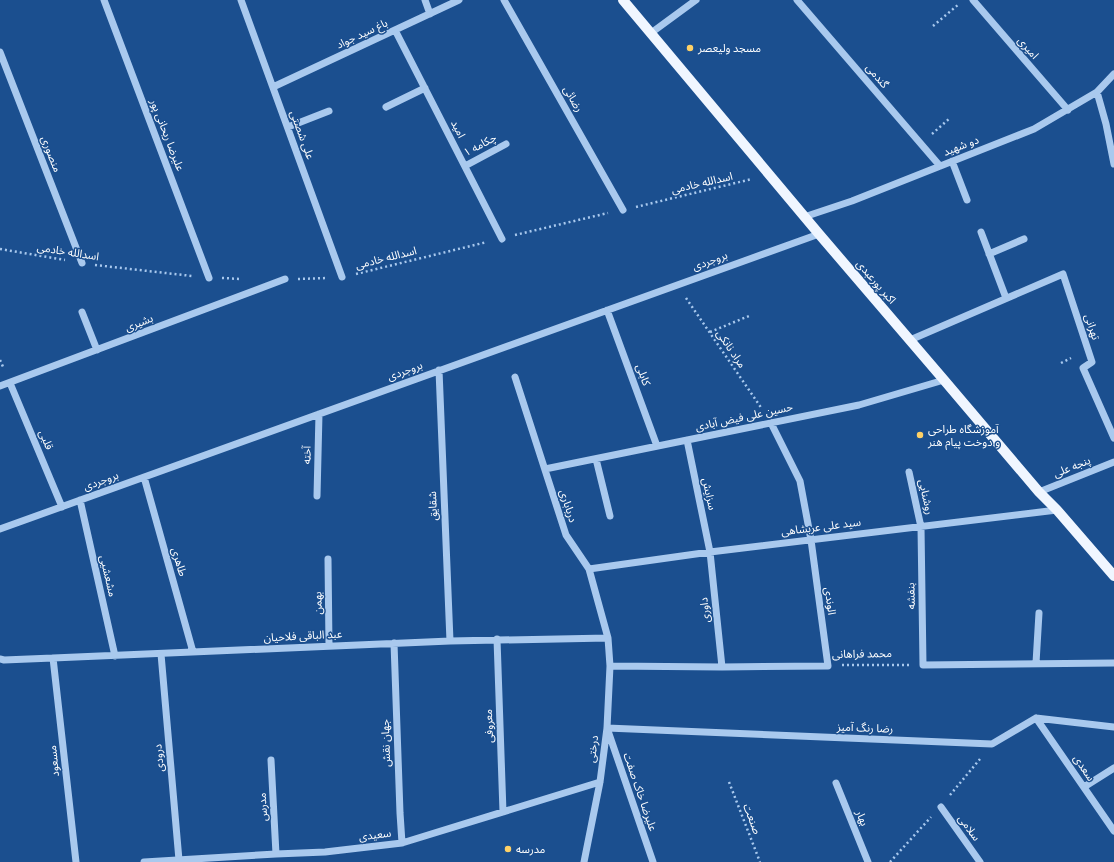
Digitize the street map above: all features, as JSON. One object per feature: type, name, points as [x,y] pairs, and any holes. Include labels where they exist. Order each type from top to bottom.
[{"type":"main road","name":"اکبر پورعبدی","points":[[623,0],[804,217],[1038,492],[1057,510],[1114,576]]},
{"type":"street","name":"علیرضا ریحانی پور","points":[[104,0],[209,278]]},
{"type":"street","name":"علی شصتی","points":[[241,0],[342,277]]},
{"type":"street","points":[[425,0],[430,14]]},
{"type":"street","name":"باغ سید جواد","points":[[273,87],[459,0]]},
{"type":"street","name":"رضائی","points":[[504,0],[623,210]]},
{"type":"street","points":[[651,33],[696,0]]},
{"type":"street","name":"گندمی","points":[[797,0],[940,166]]},
{"type":"street","name":"امیری","points":[[973,0],[1068,110]]},
{"type":"street","name":"امید","points":[[395,30],[502,239]]},
{"type":"street","name":"منصوری","points":[[0,52],[82,263]]},
{"type":"street","name":"دو شهید","points":[[804,217],[852,200],[1034,129],[1097,92],[1114,74]]},
{"type":"street","points":[[386,107],[425,88]]},
{"type":"street","points":[[1097,92],[1106,124],[1114,164]]},
{"type":"street","points":[[288,128],[329,111]]},
{"type":"street","name":"چکامه ۱","points":[[465,166],[506,144]]},
{"type":"street","points":[[952,161],[967,200]]},
{"type":"street","points":[[981,232],[1006,298]]},
{"type":"street","name":"بروجردی","points":[[0,529],[819,234]]},
{"type":"street","points":[[989,254],[1024,239]]},
{"type":"street","name":"تهرانی","points":[[910,340],[1063,274],[1092,362],[1083,368],[1114,438]]},
{"type":"street","name":"بشیری","points":[[0,386],[285,279]]},
{"type":"street","name":"کابلی","points":[[607,310],[657,446]]},
{"type":"street","points":[[82,312],[97,350]]},
{"type":"street","name":"شقایق","points":[[439,370],[450,641]]},
{"type":"street","name":"دریاباری","points":[[515,377],[566,535],[588,569],[608,638]]},
{"type":"street","name":"حسین علی فیض آبادی","points":[[545,470],[859,405],[944,380]]},
{"type":"street","name":"قلبی","points":[[10,383],[62,507]]},
{"type":"street","name":"آخته","points":[[317,496],[319,414]]},
{"type":"street","name":"الوندی","points":[[771,423],[800,481],[828,666]]},
{"type":"street","name":"سزایش","points":[[687,440],[710,552]]},
{"type":"street","points":[[596,459],[610,516]]},
{"type":"street","name":"پنجه علی","points":[[1038,492],[1114,462]]},
{"type":"street","name":"روشنایی","points":[[910,472],[921,527]]},
{"type":"street","name":"طاهری","points":[[144,477],[193,652]]},
{"type":"street","name":"مشعشیی","points":[[80,500],[115,656]]},
{"type":"street","name":"سید علی عربشاهی","points":[[588,569],[710,552],[1057,510]]},
{"type":"street","name":"بنفشه","points":[[921,527],[923,664]]},
{"type":"street","name":"داوری","points":[[710,552],[722,667]]},
{"type":"street","name":"بهمن","points":[[328,559],[329,646]]},
{"type":"street","points":[[1036,664],[1039,613]]},
{"type":"street","name":"عبد الباقی فلاحیان","points":[[0,659],[115,656],[496,639],[608,638]]},
{"type":"street","name":"درختی","points":[[584,862],[600,782],[607,728],[610,666],[608,638]]},
{"type":"street","name":"معروفی","points":[[496,639],[503,812]]},
{"type":"street","name":"جهان نقش","points":[[394,643],[402,843]]},
{"type":"street","name":"درودی","points":[[161,654],[179,860]]},
{"type":"street","name":"مسعود","points":[[54,658],[76,862]]},
{"type":"street","points":[[923,664],[1114,663]]},
{"type":"street","name":"محمد فراهانی","points":[[610,666],[828,666]]},
{"type":"street","points":[[1036,718],[1114,727]]},
{"type":"street","name":"رضا رنگ آمیز","points":[[607,728],[992,744],[1036,718]]},
{"type":"street","name":"سعدی","points":[[1036,718],[1114,831]]},
{"type":"street","name":"علیرضا خاک صفت","points":[[607,728],[653,862]]},
{"type":"street","name":"مدرس","points":[[271,760],[276,854]]},
{"type":"street","points":[[1084,787],[1114,768]]},
{"type":"street","name":"سعیدی","points":[[144,862],[211,860],[276,854],[325,852],[402,843],[600,782]]},
{"type":"street","name":"بهار","points":[[836,783],[868,862]]},
{"type":"street","name":"سلامی","points":[[941,807],[980,862]]},
{"type":"path","points":[[933,26],[964,0]]},
{"type":"path","points":[[921,144],[950,118]]},
{"type":"path","name":"اسدالله خادمی","points":[[285,279],[342,277],[769,175]]},
{"type":"path","name":"اسدالله خادمی","points":[[0,249],[82,263],[209,278],[247,279]]},
{"type":"path","name":"مراد نانکی","points":[[678,285],[771,423]]},
{"type":"path","points":[[710,332],[749,316]]},
{"type":"path","name":"محمد فراهانی","points":[[828,666],[923,664]]},
{"type":"path","name":"صنعت","points":[[729,782],[760,862]]},
{"type":"place","name":"مسجد ولیعصر","points":[[690,48]]},
{"type":"place","name":"آموزشگاه طراحی و دوخت پیام هنر","points":[[920,435]]},
{"type":"place","name":"مدرسه","points":[[508,849]]}]
